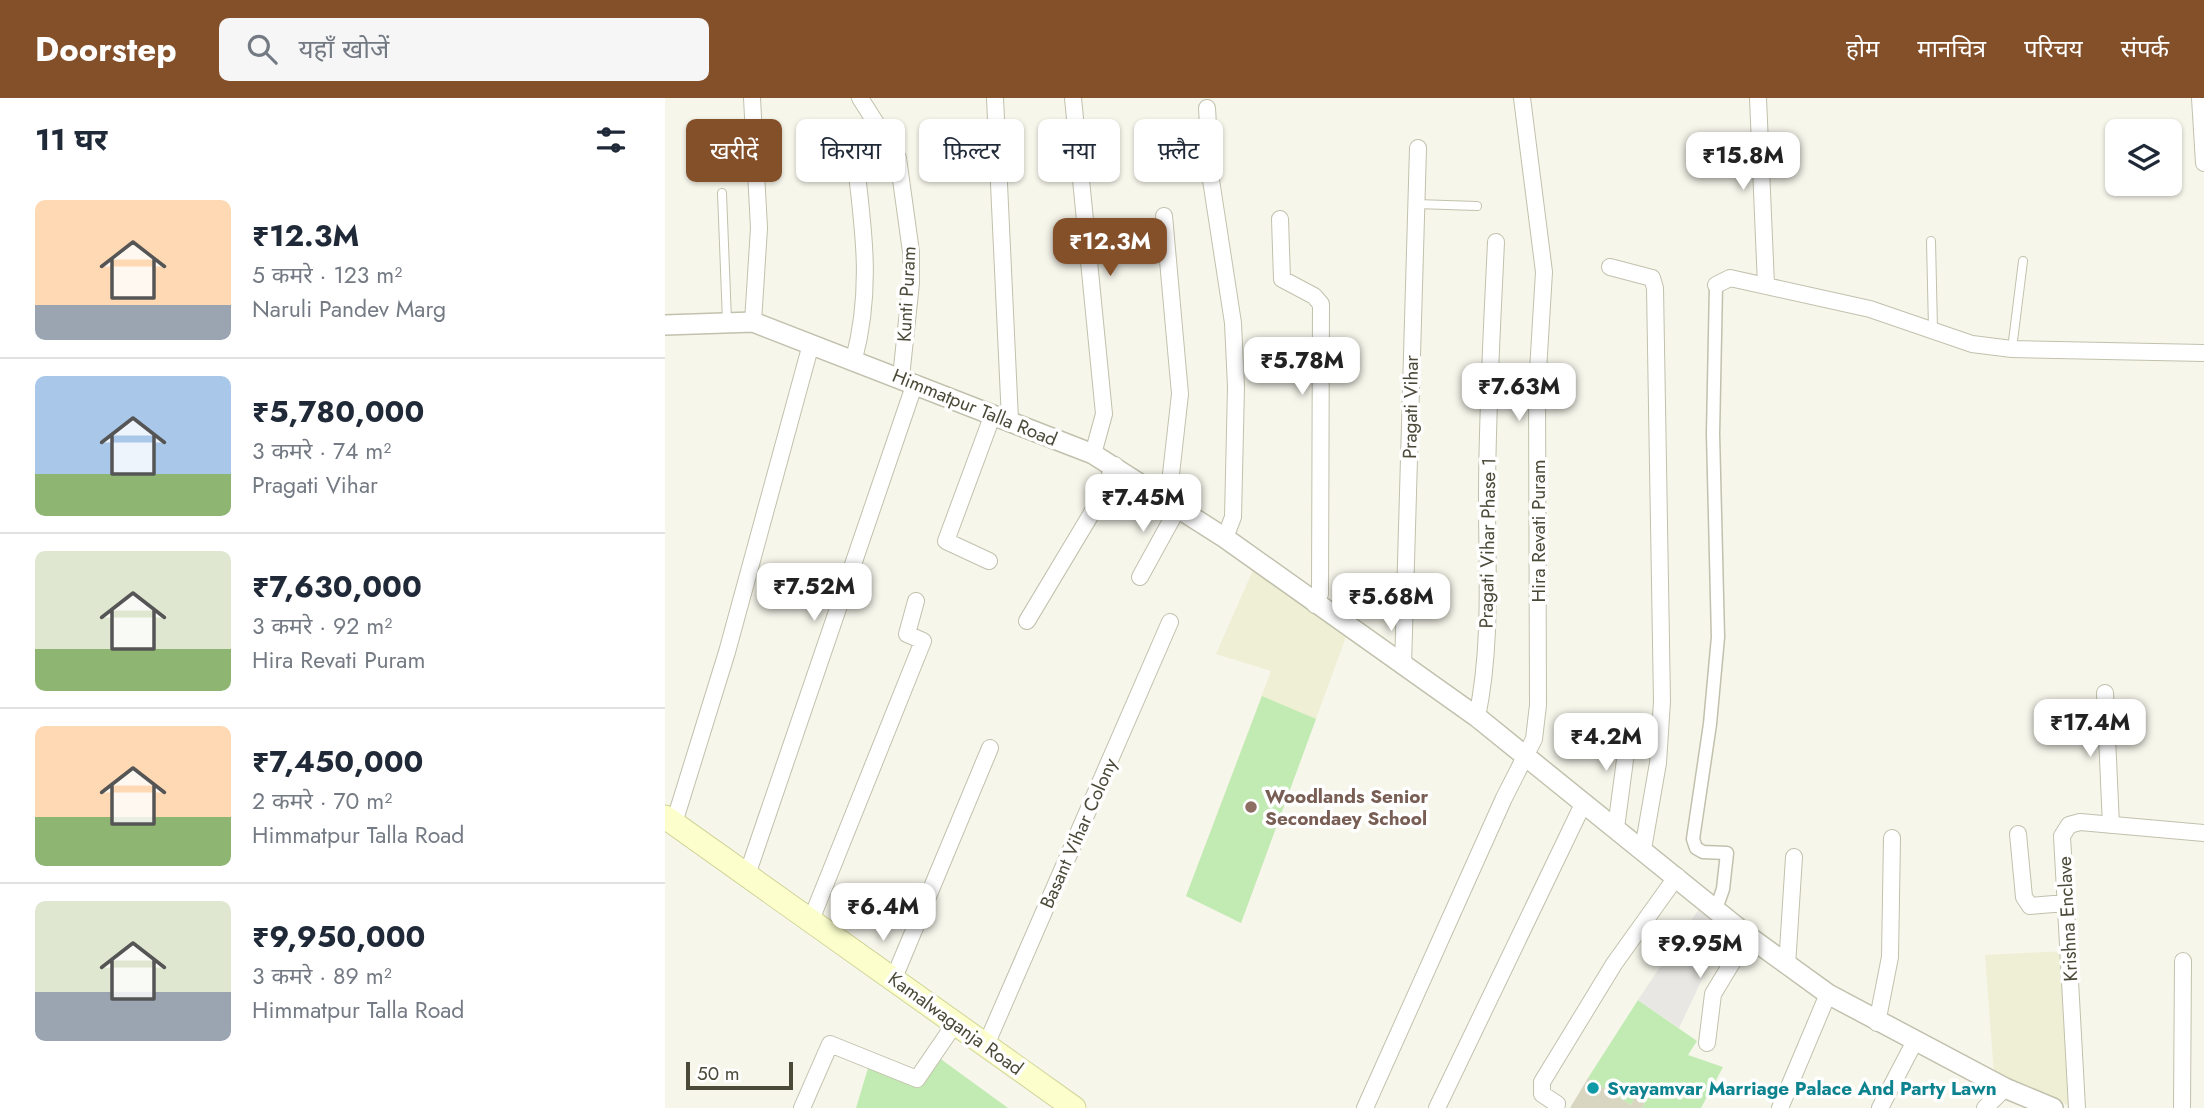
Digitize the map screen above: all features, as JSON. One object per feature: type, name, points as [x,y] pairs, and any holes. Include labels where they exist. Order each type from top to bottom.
[{"type":"main road","name":"Kamalwaganja Road","points":[[669,820],[1074,1108]]},
{"type":"street","points":[[752,98],[759,228],[753,322]]},
{"type":"street","name":"Kunti Puram","points":[[747,875],[908,380],[911,252],[898,158],[860,98]]},
{"type":"street","points":[[989,561],[946,541],[1002,417],[995,98]]},
{"type":"street","points":[[1073,98],[1104,414],[1093,454]]},
{"type":"street","name":"Hira Revati Puram","points":[[1365,1108],[1534,739],[1538,705],[1537,387],[1544,272],[1522,98]]},
{"type":"street","points":[[1758,98],[1766,285]]},
{"type":"street","points":[[2200,98],[2204,163]]},
{"type":"street","points":[[1207,108],[1211,180],[1233,323],[1236,387],[1233,517],[1225,538]]},
{"type":"street","name":"Pragati Vihar","points":[[1403,666],[1418,148]]},
{"type":"street","points":[[854,359],[862,331],[867,276],[857,182]]},
{"type":"street","points":[[1140,577],[1173,504],[1180,394],[1164,216]]},
{"type":"street","points":[[1280,219],[1282,279],[1314,296],[1321,304],[1320,594],[1315,605]]},
{"type":"street","name":"Pragati Vihar Phase 1","points":[[1477,717],[1483,691],[1486,635],[1489,388],[1496,242]]},
{"type":"street","points":[[1610,267],[1652,278],[1655,288],[1662,701],[1658,763],[1643,849]]},
{"type":"street","points":[[1716,909],[1723,889],[1727,853],[1703,852],[1696,848],[1693,839],[1710,723],[1718,637],[1713,434],[1716,285],[1730,278],[1766,285],[1870,309],[1933,328],[1972,344],[2012,349],[2204,353]]},
{"type":"street","name":"Himmatpur Talla Road","points":[[665,325],[753,322],[1002,417],[1115,465],[1225,538],[1315,605],[1477,717],[1787,966],[1878,1023],[2005,1088],[2053,1108]]},
{"type":"street","points":[[669,820],[730,639],[811,344]]},
{"type":"street","points":[[1027,621],[1093,511],[1115,465]]},
{"type":"street","points":[[811,920],[923,641],[907,634],[916,601]]},
{"type":"street","name":"Basant Vihar Colony","points":[[986,1045],[1170,622]]},
{"type":"street","points":[[2105,693],[2111,825]]},
{"type":"street","points":[[1616,828],[1630,722]]},
{"type":"street","points":[[894,978],[990,748]]},
{"type":"street","points":[[1437,1108],[1584,802]]},
{"type":"street","name":"Krishna Enclave","points":[[2077,1108],[2062,836],[2069,825],[2080,822],[2204,833]]},
{"type":"street","points":[[2018,834],[2024,897],[2029,906],[2066,903]]},
{"type":"street","points":[[1878,1023],[1890,957],[1892,838]]},
{"type":"street","points":[[1787,966],[1794,857]]},
{"type":"street","points":[[1556,1108],[1557,1104],[1542,1094],[1542,1082],[1614,964],[1677,876]]},
{"type":"street","points":[[1707,1043],[1713,994],[1748,936]]},
{"type":"street","points":[[2182,1108],[2183,961]]},
{"type":"street","points":[[1780,1108],[1828,994]]},
{"type":"street","points":[[801,1108],[830,1044],[917,1079],[955,1022]]},
{"type":"street","points":[[1880,1108],[1915,1041]]},
{"type":"street","points":[[1985,1108],[2005,1088]]},
{"type":"lane","points":[[722,193],[727,321]]},
{"type":"lane","points":[[1416,204],[1477,206]]},
{"type":"lane","points":[[1931,241],[1933,328]]},
{"type":"lane","points":[[2012,349],[2023,261]]},
{"type":"shaded area","name":"Woodlands Senior Secondaey School","points":[[1253,570],[1290,592],[1346,637],[1241,923],[1186,896],[1271,671],[1216,654]]},
{"type":"shaded area","points":[[1699,909],[1725,931],[1679,1028],[1638,1000]]},
{"type":"shaded area","points":[[2067,951],[2070,1106],[1994,1074],[1985,955]]},
{"type":"green space","points":[[1262,696],[1316,719],[1241,923],[1186,896]]},
{"type":"green space","points":[[1638,1000],[1697,1041],[1688,1055],[1723,1067],[1701,1108],[1642,1108],[1645,1103],[1635,1098],[1631,1105],[1588,1078]]},
{"type":"green space","points":[[938,1057],[1008,1108],[856,1108],[869,1065],[918,1087]]},
{"type":"building","name":"Svayamvar Marriage Palace And Party Lawn","points":[[1588,1078],[1631,1105],[1635,1097],[1645,1103],[1642,1108],[1570,1108]]},
{"type":"place","name":"Woodlands Senior Secondaey School","points":[[1251,807]]},
{"type":"place","name":"Svayamvar Marriage Palace And Party Lawn","points":[[1593,1088]]}]
